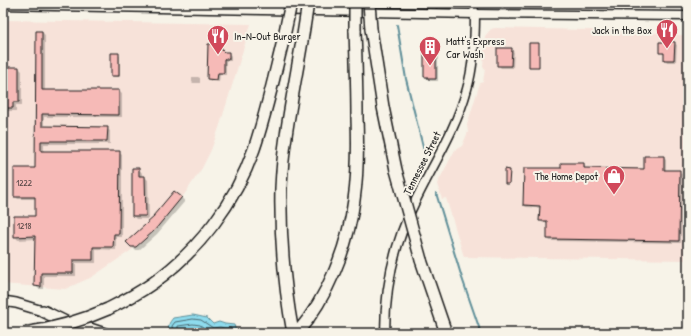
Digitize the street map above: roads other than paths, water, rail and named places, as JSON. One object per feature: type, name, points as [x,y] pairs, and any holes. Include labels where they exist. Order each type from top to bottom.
[{"type":"highway","points":[[24,333],[64,326],[87,318],[132,297],[152,284],[183,259],[210,230],[227,205],[241,180],[253,150],[263,120],[291,3]]},
{"type":"highway","points":[[293,333],[284,276],[281,216],[283,160],[308,3]]},
{"type":"highway","points":[[297,333],[315,308],[333,273],[345,243],[352,214],[357,172],[355,3]]},
{"type":"highway","points":[[368,3],[383,107],[396,170],[421,260],[446,333]]},
{"type":"highway","points":[[43,311],[88,333]]},
{"type":"main road","points":[[3,5],[236,6],[475,14],[688,16]]},
{"type":"main road","name":"Tennessee Street","points":[[385,333],[386,296],[396,247],[413,205],[451,131],[468,88],[475,32],[475,14]]},
{"type":"main road","points":[[3,301],[16,303],[43,311],[105,333]]},
{"type":"street","name":"Tennessee Street","points":[[473,3],[475,14]]},
{"type":"water","points":[[193,315],[207,318],[213,324],[219,322],[234,325],[236,331],[235,333],[170,333],[169,325],[173,318]]},
{"type":"waterway","points":[[397,25],[406,79],[425,155]]},
{"type":"waterway","points":[[436,193],[462,278],[481,333]]},
{"type":"place","name":"Jack in the Box","points":[[667,50]]},
{"type":"place","name":"In-N-Out Burger","points":[[218,56]]},
{"type":"place","name":"Matt's Express Car Wash","points":[[430,66]]},
{"type":"place","name":"The Home Depot","points":[[614,196]]}]
